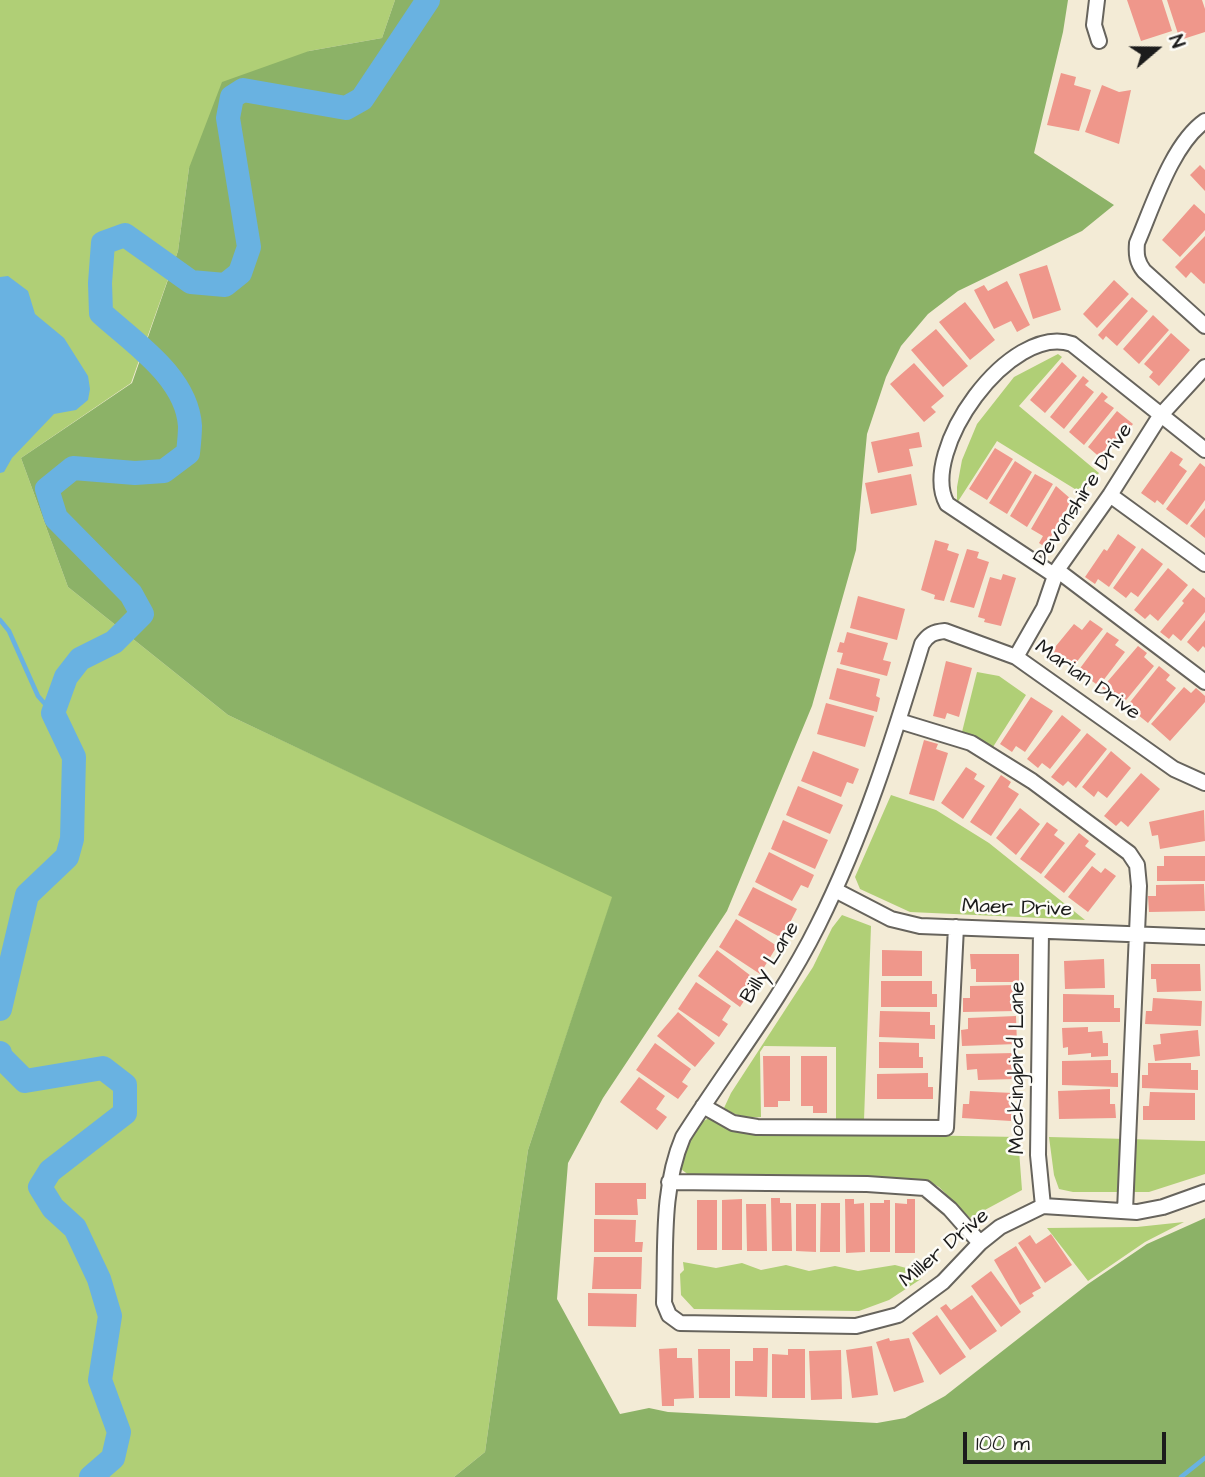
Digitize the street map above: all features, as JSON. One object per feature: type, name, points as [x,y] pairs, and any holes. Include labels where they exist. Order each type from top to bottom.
[{"type":"street","points":[[1097,0],[1094,25],[1099,41]]},
{"type":"street","points":[[1205,121],[1188,135],[1178,150],[1137,243],[1136,254],[1144,271],[1205,326]]},
{"type":"street","points":[[1205,450],[1072,344],[1048,341],[1023,353],[998,370],[976,393],[950,443],[943,471],[943,497],[947,504],[1056,573],[1205,682]]},
{"type":"street","name":"Devonshire Drive","points":[[1016,657],[1044,608],[1056,573],[1160,416],[1205,367]]},
{"type":"street","points":[[1110,495],[1205,564]]},
{"type":"street","name":"Marian Drive","points":[[936,632],[945,632],[1016,657],[1174,769],[1205,783]]},
{"type":"street","name":"Billy Lane","points":[[668,1315],[664,1303],[669,1182],[683,1137],[788,979],[818,927],[851,855],[877,786],[922,644],[927,636],[936,632]]},
{"type":"street","points":[[899,721],[971,743],[1032,781],[1129,853],[1138,865],[1125,1210]]},
{"type":"street","name":"Maer Drive","points":[[835,890],[891,919],[919,926],[1205,937]]},
{"type":"street","points":[[703,1106],[733,1123],[757,1127],[946,1128],[956,927]]},
{"type":"street","name":"Mockingbird Lane","points":[[1041,931],[1038,1155],[1043,1206]]},
{"type":"street","points":[[669,1182],[867,1184],[925,1188],[950,1209],[980,1243]]},
{"type":"street","name":"Miller Drive","points":[[668,1315],[680,1323],[856,1326],[898,1315],[943,1282],[980,1243],[1000,1227],[1043,1206],[1137,1212],[1163,1207],[1205,1192]]},
{"type":"green space","points":[[0,0],[395,0],[382,38],[309,51],[189,168],[178,251],[131,383],[21,458],[68,587],[228,715],[613,896],[528,1150],[485,1452],[454,1477],[0,1477]]},
{"type":"green space","points":[[395,0],[1068,0],[1034,153],[1114,205],[1082,231],[958,291],[928,314],[901,346],[886,377],[867,434],[856,550],[812,706],[727,911],[603,1098],[568,1163],[557,1299],[620,1414],[649,1408],[668,1412],[877,1423],[905,1418],[945,1396],[1088,1284],[1147,1244],[1205,1218],[1205,1477],[454,1477],[485,1452],[528,1150],[612,897],[228,715],[68,587],[21,458],[132,383],[178,251],[189,168],[222,82],[309,51],[382,38]]},
{"type":"green space","points":[[1058,354],[1062,357],[1019,406],[1099,473],[1083,494],[997,441],[957,503],[962,460],[977,424],[1014,377]]},
{"type":"green space","points":[[977,672],[999,676],[1026,695],[993,747],[962,732]]},
{"type":"green space","points":[[891,795],[936,810],[989,843],[1085,920],[910,912],[860,889],[855,877]]},
{"type":"green space","points":[[842,915],[871,926],[864,1120],[836,1120],[836,1047],[764,1046],[760,1052],[761,1117],[742,1116],[728,1111],[724,1108],[731,1093],[813,967],[832,928]]},
{"type":"green space","points":[[710,1118],[743,1132],[1018,1137],[1022,1190],[970,1218],[939,1187],[928,1181],[690,1176],[681,1169],[681,1154],[692,1132]]},
{"type":"green space","points":[[1049,1137],[1205,1141],[1205,1174],[1149,1192],[1073,1192],[1059,1189],[1054,1175]]},
{"type":"green space","points":[[1184,1222],[1145,1242],[1088,1281],[1047,1228],[1137,1227]]},
{"type":"green space","points":[[683,1262],[716,1268],[742,1263],[761,1270],[786,1265],[809,1271],[835,1266],[858,1271],[895,1265],[910,1269],[921,1279],[889,1300],[859,1311],[694,1309],[681,1295],[680,1274],[684,1270]]},
{"type":"water","points":[[8,276],[28,291],[35,314],[64,338],[88,376],[90,389],[88,400],[76,410],[54,414],[12,458],[4,472],[0,473],[0,277]]},
{"type":"building","points":[[1127,0],[1162,0],[1172,31],[1141,41]]},
{"type":"building","points":[[1167,0],[1202,0],[1205,9],[1205,32],[1180,40]]},
{"type":"building","points":[[1061,73],[1076,77],[1074,85],[1091,90],[1079,131],[1047,125]]},
{"type":"building","points":[[1102,85],[1119,92],[1131,90],[1119,144],[1085,132]]},
{"type":"building","points":[[1200,165],[1205,170],[1205,191],[1190,175]]},
{"type":"building","points":[[1194,204],[1205,214],[1205,230],[1180,257],[1162,240]]},
{"type":"building","points":[[1205,236],[1204,284],[1191,272],[1186,278],[1175,267]]},
{"type":"building","points":[[1047,265],[1061,310],[1033,319],[1019,274]]},
{"type":"building","points":[[1114,280],[1129,294],[1097,328],[1083,314]]},
{"type":"building","points":[[1007,281],[1030,325],[1017,332],[1011,321],[994,329],[974,290],[984,285],[988,291]]},
{"type":"building","points":[[1132,297],[1148,311],[1117,346],[1106,336],[1103,340],[1098,335]]},
{"type":"building","points":[[965,302],[995,340],[970,360],[939,322]]},
{"type":"building","points":[[1153,315],[1169,330],[1139,364],[1123,349]]},
{"type":"building","points":[[936,329],[968,366],[943,387],[911,350]]},
{"type":"building","points":[[1171,333],[1190,350],[1159,386],[1149,377],[1153,372],[1144,364]]},
{"type":"building","points":[[1062,362],[1077,376],[1045,413],[1030,400]]},
{"type":"building","points":[[914,363],[944,396],[931,407],[936,412],[924,422],[890,384]]},
{"type":"building","points":[[1083,376],[1089,381],[1085,385],[1094,392],[1064,429],[1050,417]]},
{"type":"building","points":[[1102,392],[1108,397],[1104,401],[1114,408],[1084,445],[1069,432]]},
{"type":"building","points":[[1117,411],[1133,424],[1103,460],[1088,447]]},
{"type":"building","points":[[919,432],[922,447],[909,449],[913,466],[878,473],[871,442]]},
{"type":"building","points":[[995,448],[1013,459],[987,500],[969,489]]},
{"type":"building","points":[[1171,451],[1183,459],[1179,465],[1187,471],[1163,505],[1141,493]]},
{"type":"building","points":[[1015,461],[1032,472],[1007,514],[989,503]]},
{"type":"building","points":[[1200,463],[1205,467],[1205,500],[1187,525],[1166,509]]},
{"type":"building","points":[[911,474],[917,505],[871,514],[865,483]]},
{"type":"building","points":[[1035,474],[1053,484],[1027,527],[1010,516]]},
{"type":"building","points":[[1056,486],[1072,500],[1045,547],[1039,543],[1043,536],[1031,529]]},
{"type":"building","points":[[1205,508],[1205,538],[1190,526]]},
{"type":"building","points":[[1118,534],[1136,547],[1109,587],[1098,579],[1095,584],[1085,577]]},
{"type":"building","points":[[935,540],[949,544],[947,550],[959,554],[944,601],[934,599],[935,595],[921,590]]},
{"type":"building","points":[[1142,548],[1163,564],[1138,597],[1131,592],[1126,598],[1113,588]]},
{"type":"building","points":[[967,549],[979,552],[977,558],[989,562],[974,608],[950,602]]},
{"type":"building","points":[[1168,568],[1188,585],[1158,621],[1150,614],[1145,619],[1134,610]]},
{"type":"building","points":[[1003,574],[1016,578],[1001,626],[984,622],[985,619],[978,617],[990,577],[1001,580]]},
{"type":"building","points":[[1193,588],[1205,598],[1205,612],[1181,641],[1173,634],[1169,639],[1160,632]]},
{"type":"building","points":[[858,596],[905,609],[897,640],[850,628]]},
{"type":"building","points":[[1090,620],[1103,629],[1071,669],[1051,652],[1074,624],[1082,630]]},
{"type":"building","points":[[1205,620],[1205,648],[1203,646],[1198,652],[1187,642]]},
{"type":"building","points":[[847,632],[888,643],[883,660],[891,662],[887,676],[840,664],[843,653],[837,652],[840,642],[844,643]]},
{"type":"building","points":[[1107,632],[1119,640],[1115,645],[1125,652],[1099,686],[1078,671]]},
{"type":"building","points":[[1138,646],[1147,653],[1144,657],[1154,666],[1122,705],[1102,688]]},
{"type":"building","points":[[946,661],[972,668],[959,717],[947,713],[945,719],[933,716]]},
{"type":"building","points":[[1159,666],[1170,675],[1166,680],[1176,688],[1148,723],[1127,706]]},
{"type":"building","points":[[837,668],[880,679],[876,696],[880,698],[877,712],[829,699]]},
{"type":"building","points":[[1184,687],[1191,693],[1196,688],[1205,696],[1205,702],[1170,741],[1151,724]]},
{"type":"building","points":[[1031,697],[1053,711],[1025,752],[1016,746],[1012,752],[1000,744]]},
{"type":"building","points":[[826,703],[874,716],[865,747],[817,734]]},
{"type":"building","points":[[1062,715],[1081,730],[1050,769],[1042,763],[1038,768],[1027,759]]},
{"type":"building","points":[[1087,733],[1107,749],[1076,788],[1068,781],[1063,786],[1051,777]]},
{"type":"building","points":[[924,740],[938,744],[936,749],[948,753],[934,801],[909,794]]},
{"type":"building","points":[[813,751],[859,769],[853,784],[847,782],[841,797],[801,781]]},
{"type":"building","points":[[1111,751],[1131,768],[1107,798],[1098,791],[1094,797],[1082,787]]},
{"type":"building","points":[[966,767],[977,774],[974,779],[985,786],[963,819],[941,803]]},
{"type":"building","points":[[1141,773],[1160,789],[1128,827],[1121,821],[1116,826],[1104,816]]},
{"type":"building","points":[[1001,775],[1011,782],[1008,787],[1019,794],[991,836],[970,822]]},
{"type":"building","points":[[798,786],[843,805],[830,834],[786,815]]},
{"type":"building","points":[[1020,808],[1040,824],[1016,855],[996,838]]},
{"type":"building","points":[[1204,810],[1205,841],[1160,849],[1158,835],[1152,836],[1149,822]]},
{"type":"building","points":[[783,820],[828,840],[815,869],[771,849]]},
{"type":"building","points":[[1047,822],[1058,830],[1054,835],[1065,843],[1041,874],[1020,859]]},
{"type":"building","points":[[1079,833],[1089,841],[1085,846],[1096,854],[1064,893],[1044,877]]},
{"type":"building","points":[[769,852],[814,875],[808,888],[801,885],[792,901],[755,882]]},
{"type":"building","points":[[1164,856],[1205,856],[1205,881],[1157,881],[1157,866],[1164,866]]},
{"type":"building","points":[[1092,866],[1101,873],[1105,868],[1116,876],[1088,912],[1068,897]]},
{"type":"building","points":[[1204,884],[1205,911],[1149,912],[1148,896],[1156,896],[1156,885]]},
{"type":"building","points":[[753,887],[797,909],[782,938],[738,915]]},
{"type":"building","points":[[736,919],[777,946],[760,974],[719,947]]},
{"type":"building","points":[[717,950],[755,979],[745,992],[748,995],[740,1007],[698,976]]},
{"type":"building","points":[[882,950],[922,951],[922,976],[882,976]]},
{"type":"building","points":[[970,954],[1019,954],[1019,982],[976,982],[976,969],[971,969]]},
{"type":"building","points":[[1104,959],[1105,988],[1065,989],[1064,961]]},
{"type":"building","points":[[1151,964],[1200,964],[1201,991],[1157,992],[1156,979],[1151,979]]},
{"type":"building","points":[[881,981],[932,981],[932,994],[937,994],[937,1007],[881,1007]]},
{"type":"building","points":[[696,982],[731,1006],[722,1020],[728,1024],[719,1037],[678,1009]]},
{"type":"building","points":[[1015,985],[1016,1011],[963,1012],[963,998],[970,998],[970,986]]},
{"type":"building","points":[[1063,994],[1114,995],[1114,1008],[1120,1008],[1120,1022],[1063,1022]]},
{"type":"building","points":[[1153,998],[1202,1001],[1201,1026],[1145,1024],[1146,1011],[1152,1011]]},
{"type":"building","points":[[880,1011],[930,1012],[930,1025],[935,1025],[935,1039],[879,1037]]},
{"type":"building","points":[[678,1012],[715,1043],[695,1067],[657,1036]]},
{"type":"building","points":[[1016,1016],[1017,1044],[962,1046],[961,1030],[968,1029],[968,1018]]},
{"type":"building","points":[[1088,1027],[1088,1032],[1102,1031],[1103,1043],[1108,1043],[1108,1056],[1091,1057],[1091,1053],[1068,1055],[1068,1047],[1063,1048],[1062,1028]]},
{"type":"building","points":[[1198,1030],[1200,1056],[1155,1061],[1153,1045],[1161,1044],[1160,1034]]},
{"type":"building","points":[[879,1042],[919,1043],[919,1057],[923,1057],[923,1068],[879,1068]]},
{"type":"building","points":[[655,1043],[691,1069],[682,1082],[688,1086],[678,1099],[636,1070]]},
{"type":"building","points":[[1015,1053],[1016,1079],[978,1080],[977,1069],[967,1070],[966,1054]]},
{"type":"building","points":[[763,1056],[790,1056],[790,1101],[778,1101],[778,1107],[764,1107]]},
{"type":"building","points":[[801,1056],[827,1056],[827,1113],[813,1113],[813,1106],[801,1106]]},
{"type":"building","points":[[1111,1060],[1111,1073],[1118,1073],[1118,1087],[1062,1085],[1062,1061]]},
{"type":"building","points":[[1148,1063],[1191,1063],[1191,1070],[1198,1070],[1198,1090],[1142,1088],[1142,1075],[1148,1075]]},
{"type":"building","points":[[928,1073],[928,1087],[933,1087],[933,1099],[877,1099],[877,1074]]},
{"type":"building","points":[[639,1077],[665,1096],[656,1109],[667,1117],[657,1130],[620,1102]]},
{"type":"building","points":[[1110,1089],[1110,1104],[1115,1104],[1116,1118],[1059,1119],[1058,1091]]},
{"type":"building","points":[[970,1091],[1013,1093],[1011,1121],[962,1118],[963,1104],[969,1104]]},
{"type":"building","points":[[1150,1092],[1195,1093],[1195,1120],[1143,1120],[1143,1106],[1149,1106]]},
{"type":"building","points":[[595,1183],[646,1183],[646,1199],[637,1199],[638,1215],[595,1215]]},
{"type":"building","points":[[771,1198],[780,1198],[780,1203],[791,1203],[792,1251],[772,1251]]},
{"type":"building","points":[[742,1199],[742,1250],[722,1250],[722,1200]]},
{"type":"building","points":[[845,1199],[854,1199],[854,1204],[864,1203],[865,1252],[846,1253]]},
{"type":"building","points":[[907,1199],[915,1199],[915,1253],[895,1253],[895,1203],[907,1204]]},
{"type":"building","points":[[697,1200],[717,1200],[717,1250],[697,1250]]},
{"type":"building","points":[[884,1200],[890,1200],[890,1252],[870,1252],[870,1203],[884,1203]]},
{"type":"building","points":[[821,1203],[840,1203],[840,1252],[820,1252]]},
{"type":"building","points":[[746,1204],[766,1204],[767,1251],[747,1251]]},
{"type":"building","points":[[796,1204],[816,1204],[816,1252],[796,1251]]},
{"type":"building","points":[[594,1219],[636,1220],[635,1242],[643,1242],[642,1252],[594,1252]]},
{"type":"building","points":[[1051,1234],[1072,1265],[1045,1283],[1018,1243],[1030,1235],[1036,1244]]},
{"type":"building","points":[[1016,1246],[1041,1288],[1020,1305],[994,1260]]},
{"type":"building","points":[[594,1257],[642,1257],[641,1289],[592,1289]]},
{"type":"building","points":[[991,1271],[1021,1312],[1001,1327],[971,1286]]},
{"type":"building","points":[[588,1293],[637,1294],[636,1327],[588,1326]]},
{"type":"building","points":[[972,1295],[997,1331],[970,1350],[940,1308],[946,1304],[951,1310]]},
{"type":"building","points":[[937,1315],[966,1357],[940,1375],[912,1333]]},
{"type":"building","points":[[889,1338],[890,1341],[909,1338],[924,1382],[894,1392],[876,1342]]},
{"type":"building","points":[[872,1346],[878,1395],[852,1398],[846,1350]]},
{"type":"building","points":[[677,1348],[677,1358],[692,1358],[694,1398],[674,1399],[674,1406],[662,1406],[659,1349]]},
{"type":"building","points":[[753,1348],[768,1348],[767,1397],[735,1396],[735,1361],[753,1361]]},
{"type":"building","points":[[698,1349],[730,1349],[730,1398],[699,1398]]},
{"type":"building","points":[[788,1349],[805,1349],[805,1398],[772,1398],[772,1354],[788,1355]]},
{"type":"building","points":[[841,1350],[842,1399],[811,1400],[809,1351]]},
{"type":"waterway","points":[[0,1009],[27,895],[67,857],[72,839],[74,757],[53,713],[66,677],[80,659],[114,642],[142,614],[131,594],[56,518],[47,489],[73,468],[135,473],[164,471],[188,453],[190,426],[187,408],[179,392],[157,362],[101,313],[103,243],[125,235],[191,282],[225,285],[240,273],[249,247],[228,118],[232,97],[243,90],[346,108],[362,99],[428,0]]},
{"type":"waterway","points":[[0,620],[9,631],[38,696],[53,713]]},
{"type":"waterway","points":[[0,1053],[25,1081],[103,1068],[125,1085],[125,1113],[50,1171],[40,1187],[53,1208],[75,1228],[99,1279],[110,1316],[100,1380],[119,1432],[113,1458],[91,1477]]},
{"type":"waterway","points":[[1181,1477],[1205,1458]]}]
